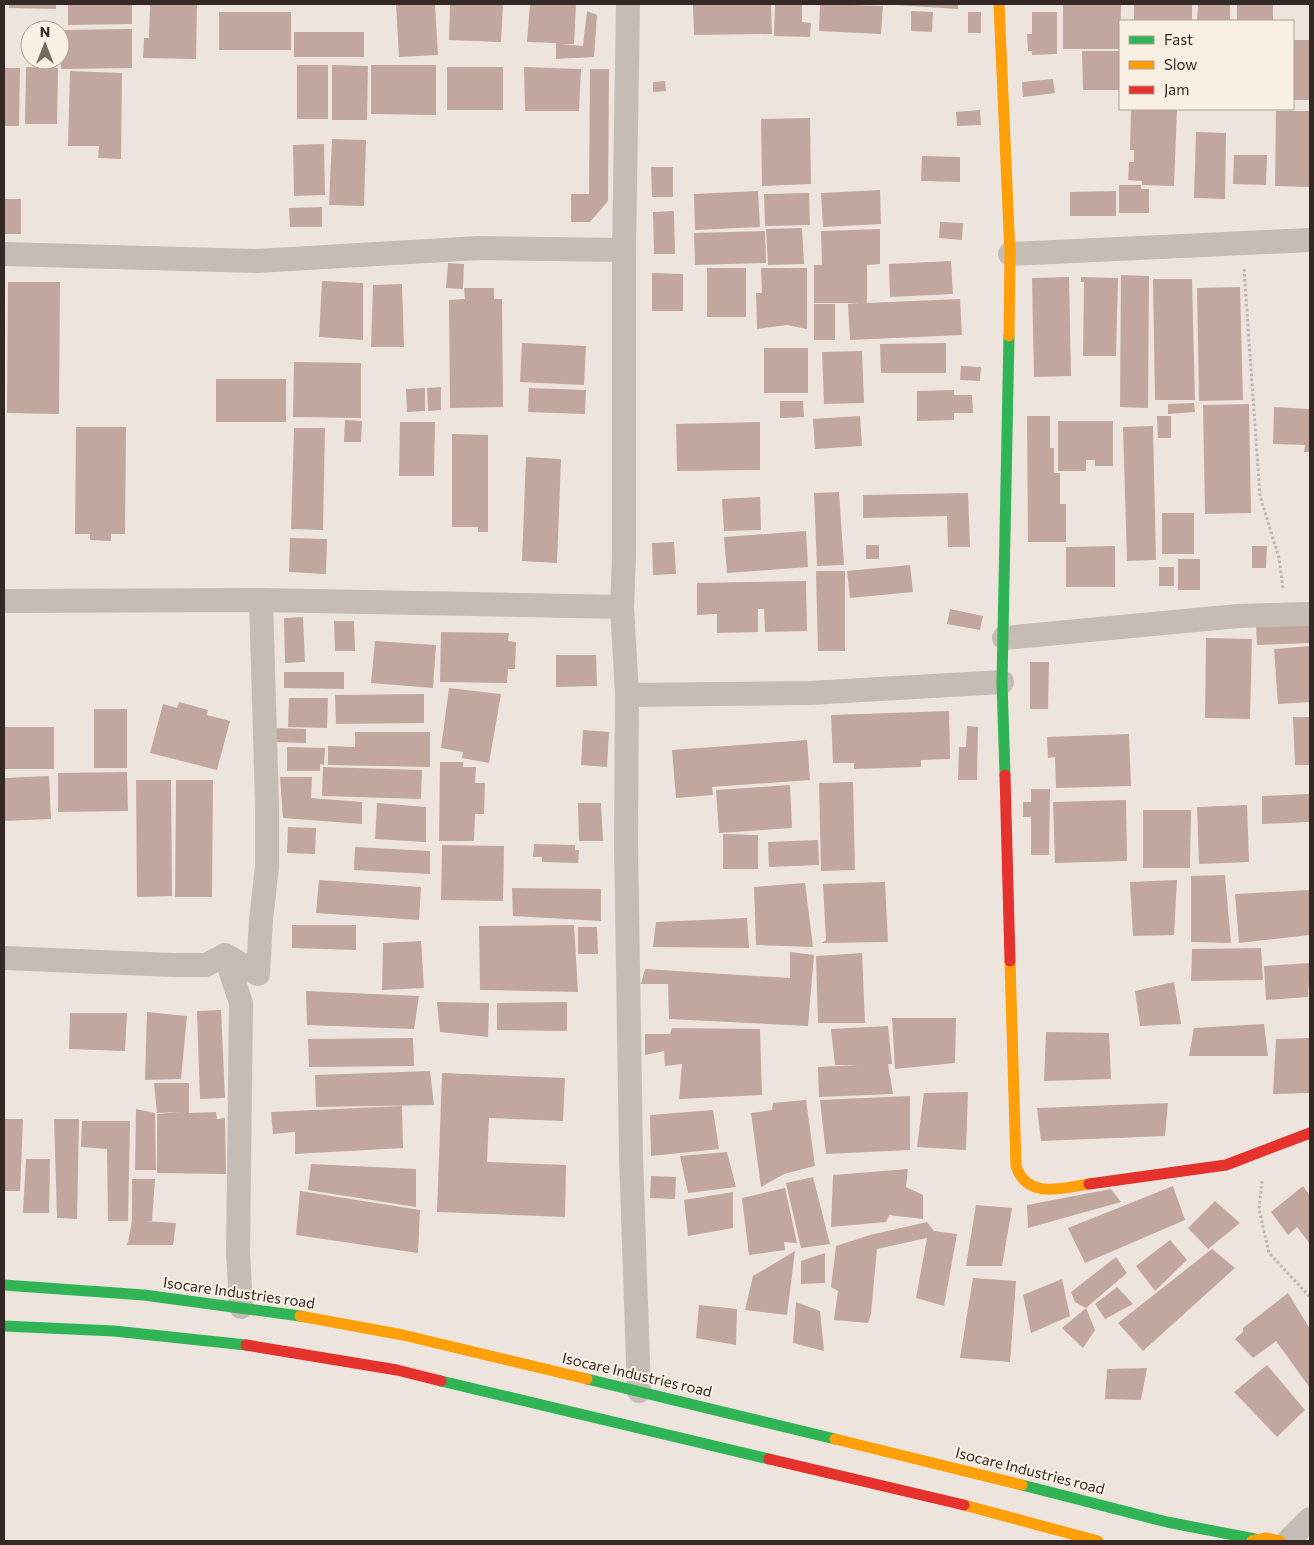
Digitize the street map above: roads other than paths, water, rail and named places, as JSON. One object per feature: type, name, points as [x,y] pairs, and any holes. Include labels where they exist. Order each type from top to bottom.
[{"type":"street","points":[[628,4],[624,250],[624,557],[622,607],[627,695],[626,842],[631,1138],[639,1391]]},
{"type":"street","points":[[999,4],[1010,254],[1002,682],[1016,1166],[1019,1177],[1030,1185],[1046,1190],[1226,1165],[1310,1133]]},
{"type":"street","points":[[1010,254],[1310,240]]},
{"type":"street","points":[[4,254],[256,261],[478,248],[624,250]]},
{"type":"street","points":[[4,601],[261,600],[622,607]]},
{"type":"street","points":[[225,955],[258,974],[261,919],[267,867],[261,600]]},
{"type":"street","points":[[1004,638],[1238,616],[1299,614]]},
{"type":"street","points":[[627,695],[810,692],[1002,682]]},
{"type":"street","points":[[4,958],[206,965],[225,955]]},
{"type":"street","points":[[225,955],[242,1003],[238,1252],[241,1307]]},
{"type":"street","name":"Isocare Industries road","points":[[4,1284],[143,1295],[241,1307],[322,1319],[402,1335],[1042,1489],[1158,1519],[1254,1540],[1263,1537],[1280,1541]]},
{"type":"street","points":[[4,1326],[114,1331],[241,1344],[397,1370],[690,1442],[827,1472],[1004,1515],[1098,1541]]},
{"type":"street","points":[[1288,1541],[1310,1519]]}]
